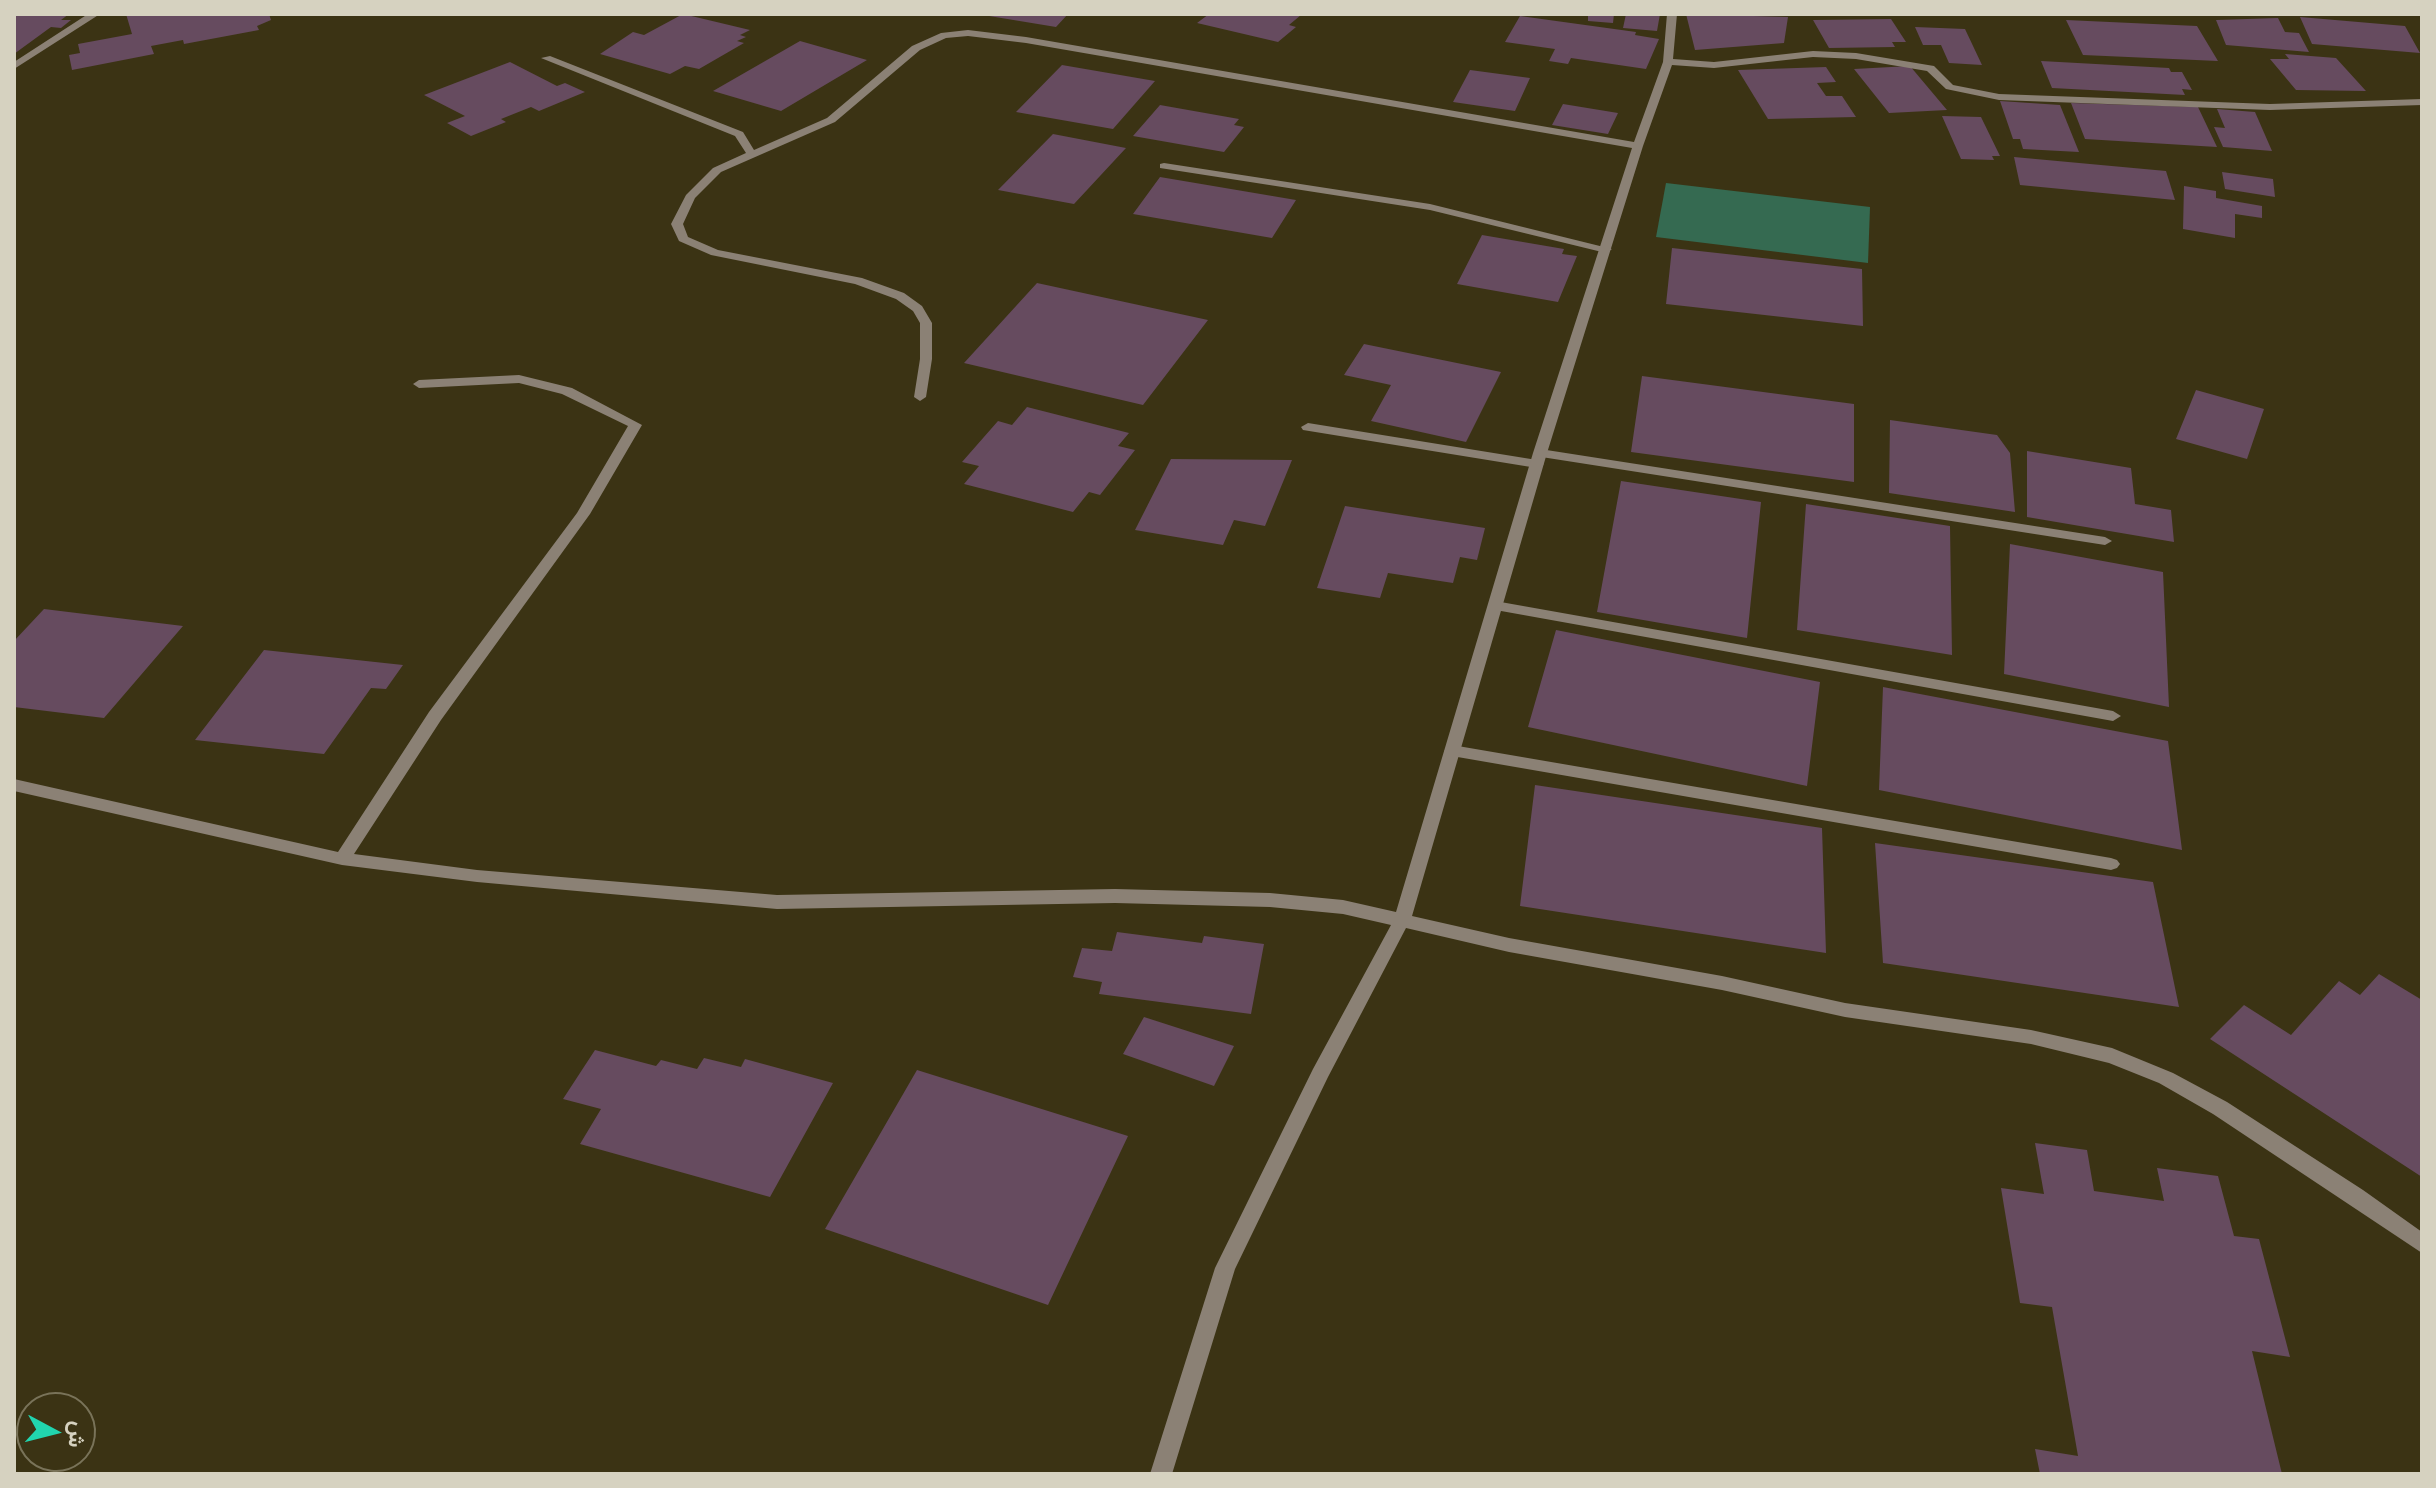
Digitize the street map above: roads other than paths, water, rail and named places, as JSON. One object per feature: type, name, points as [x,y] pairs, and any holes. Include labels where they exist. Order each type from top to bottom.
[{"type":"street","points":[[14,66],[95,14]]},
{"type":"street","points":[[1161,1474],[1225,1268],[1307,1099],[1402,920],[1539,459],[1638,146],[1668,62],[1672,14]]},
{"type":"street","points":[[920,397],[926,359],[926,323],[918,309],[900,296],[858,281],[715,253],[683,239],[677,224],[696,189],[717,170],[831,120],[916,48],[944,35],[968,33],[1042,42],[1638,146]]},
{"type":"street","points":[[1668,62],[1714,65],[1813,54],[1856,56],[1930,68],[1950,87],[1999,97],[2270,107],[2422,102]]},
{"type":"street","points":[[546,58],[739,134],[752,155]]},
{"type":"street","points":[[1164,166],[1430,207],[1606,249]]},
{"type":"street","points":[[342,859],[435,716],[583,514],[635,425],[567,391],[519,379],[419,384]]},
{"type":"street","points":[[1308,427],[2105,541]]},
{"type":"street","points":[[1495,606],[2113,716]]},
{"type":"street","points":[[1452,751],[2111,864]]},
{"type":"street","points":[[14,785],[342,859],[477,876],[777,902],[1115,896],[1270,900],[1343,907],[1509,945],[1722,983],[1845,1010],[2031,1037],[2112,1056],[2166,1078],[2220,1108],[2356,1196],[2422,1244]]}]
